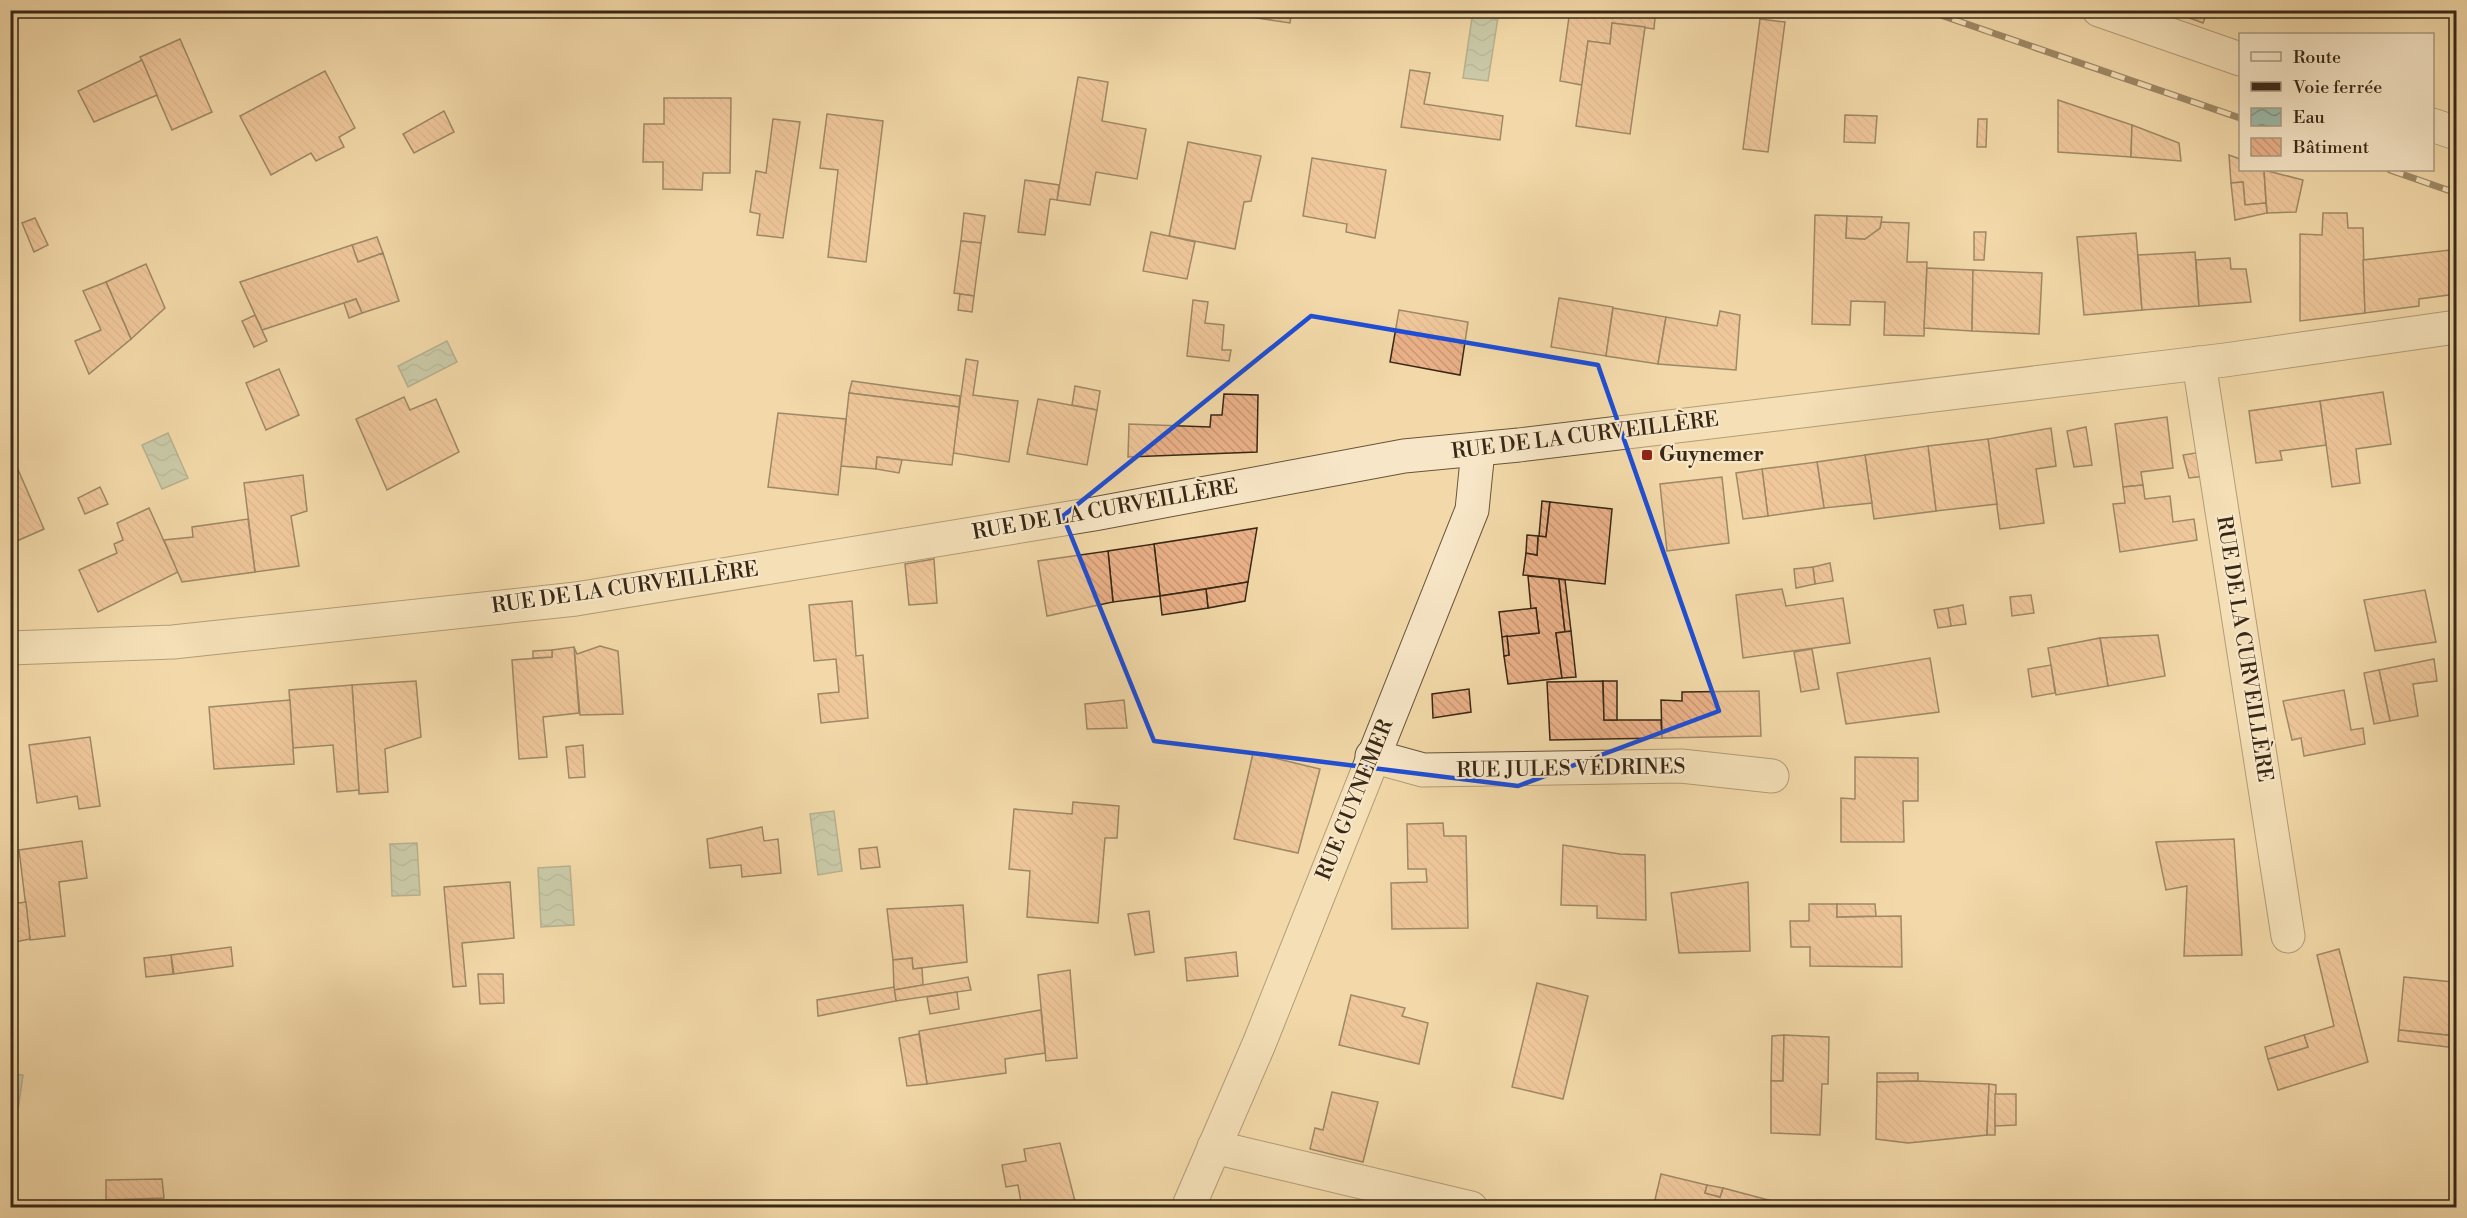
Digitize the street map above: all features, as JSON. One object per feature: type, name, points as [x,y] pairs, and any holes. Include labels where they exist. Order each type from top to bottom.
[{"type":"street","points":[[2099,10],[2239,58]]},
{"type":"street","points":[[2434,125],[2457,133]]},
{"type":"street","name":"RUE DE LA CURVEILLÈRE","points":[[10,648],[173,642],[576,599],[1094,514],[1404,456],[1478,450],[2199,363],[2457,327]]},
{"type":"street","name":"RUE DE LA CURVEILLÈRE","points":[[2199,363],[2288,936]]},
{"type":"street","name":"RUE GUYNEMER","points":[[1188,1208],[1260,1044],[1372,756],[1472,510],[1478,450]]},
{"type":"street","name":"RUE JULES VÉDRINES","points":[[1372,756],[1423,770],[1682,766],[1772,776]]},
{"type":"street","points":[[1214,1147],[1472,1208]]},
{"type":"highlighted area","points":[[1311,316],[1598,365],[1719,711],[1518,786],[1154,741],[1063,516]]},
{"type":"water","points":[[1473,11],[1499,11],[1488,81],[1463,78]]},
{"type":"water","points":[[447,341],[457,362],[408,387],[398,366]]},
{"type":"water","points":[[168,433],[188,478],[162,489],[142,445]]},
{"type":"water","points":[[834,811],[842,871],[818,875],[810,814]]},
{"type":"water","points":[[417,843],[420,895],[392,896],[390,844]]},
{"type":"water","points":[[570,866],[574,925],[541,927],[538,868]]},
{"type":"water","points":[[11,1073],[23,1075],[15,1131],[11,1131]]},
{"type":"building","points":[[1230,10],[1292,10],[1290,23],[1229,14]]},
{"type":"building","points":[[1570,10],[1602,10],[1655,18],[1654,29],[1612,23],[1610,44],[1588,41],[1582,85],[1560,81]]},
{"type":"building","points":[[2168,10],[2208,10],[2203,23]]},
{"type":"building","points":[[1760,19],[1785,22],[1768,152],[1743,149]]},
{"type":"building","points":[[1612,23],[1645,27],[1630,134],[1576,126],[1588,41],[1610,44]]},
{"type":"building","points":[[180,39],[212,112],[172,130],[140,57]]},
{"type":"building","points":[[142,60],[157,95],[94,122],[78,91]]},
{"type":"building","points":[[1410,70],[1430,73],[1424,104],[1503,116],[1500,140],[1401,127]]},
{"type":"building","points":[[325,71],[355,128],[339,137],[344,147],[316,161],[311,153],[271,175],[240,116]]},
{"type":"building","points":[[1078,77],[1108,82],[1102,121],[1146,129],[1137,179],[1096,172],[1090,205],[1057,200]]},
{"type":"building","points":[[664,98],[731,98],[730,173],[703,173],[702,190],[663,189],[663,162],[643,162],[644,124],[664,124]]},
{"type":"building","points":[[2058,100],[2132,125],[2131,157],[2058,152]]},
{"type":"building","points":[[444,111],[454,132],[414,153],[403,134]]},
{"type":"building","points":[[827,114],[883,121],[866,262],[828,257],[838,170],[820,168]]},
{"type":"building","points":[[1845,115],[1877,116],[1875,143],[1844,142]]},
{"type":"building","points":[[773,119],[800,122],[783,238],[757,235],[760,214],[750,212],[756,171],[766,173]]},
{"type":"building","points":[[1978,119],[1987,119],[1986,147],[1977,147]]},
{"type":"building","points":[[2132,125],[2179,143],[2181,161],[2131,157]]},
{"type":"building","points":[[1188,142],[1261,156],[1251,201],[1244,202],[1235,249],[1169,236]]},
{"type":"building","points":[[2229,155],[2239,159],[2239,171],[2264,171],[2266,203],[2245,205],[2243,182],[2231,183]]},
{"type":"building","points":[[1312,158],[1386,170],[1375,238],[1346,232],[1347,224],[1303,216]]},
{"type":"building","points":[[2264,171],[2303,180],[2296,212],[2267,213]]},
{"type":"building","points":[[1025,180],[1059,185],[1057,200],[1050,199],[1045,235],[1018,232]]},
{"type":"building","points":[[2243,182],[2245,205],[2266,203],[2267,213],[2235,220],[2231,183]]},
{"type":"building","points":[[964,213],[985,216],[981,243],[961,241]]},
{"type":"building","points":[[2323,213],[2347,213],[2348,228],[2363,228],[2365,313],[2300,321],[2300,234],[2322,235]]},
{"type":"building","points":[[1815,215],[1847,216],[1846,238],[1865,239],[1880,228],[1881,222],[1909,223],[1907,262],[1927,262],[1924,336],[1884,335],[1885,302],[1851,301],[1850,325],[1812,324]]},
{"type":"building","points":[[1847,216],[1882,217],[1880,228],[1865,239],[1846,238]]},
{"type":"building","points":[[35,218],[48,245],[34,252],[22,223]]},
{"type":"building","points":[[1151,232],[1195,242],[1187,279],[1143,271]]},
{"type":"building","points":[[1974,232],[1986,232],[1984,260],[1974,260]]},
{"type":"building","points":[[2136,233],[2142,310],[2084,315],[2077,237]]},
{"type":"building","points":[[377,237],[383,253],[358,262],[352,245]]},
{"type":"building","points":[[961,241],[981,243],[974,296],[954,293]]},
{"type":"building","points":[[352,245],[358,262],[383,253],[399,301],[362,313],[356,299],[262,330],[240,282]]},
{"type":"building","points":[[2450,250],[2450,257],[2456,257],[2456,294],[2419,299],[2419,306],[2365,313],[2363,260]]},
{"type":"building","points":[[2195,252],[2199,306],[2142,310],[2138,255]]},
{"type":"building","points":[[2230,258],[2231,269],[2246,269],[2251,302],[2199,306],[2196,260]]},
{"type":"building","points":[[146,264],[165,308],[131,339],[106,282]]},
{"type":"building","points":[[1927,268],[1973,270],[1972,331],[1924,328]]},
{"type":"building","points":[[1973,270],[2042,273],[2039,334],[1972,331]]},
{"type":"building","points":[[106,282],[131,339],[89,374],[75,341],[101,330],[83,291]]},
{"type":"building","points":[[960,294],[974,296],[972,312],[958,310]]},
{"type":"building","points":[[1559,298],[1613,307],[1606,356],[1551,347]]},
{"type":"building","points":[[356,299],[362,313],[349,318],[344,303]]},
{"type":"building","points":[[1193,300],[1208,302],[1205,323],[1224,325],[1222,350],[1231,350],[1229,361],[1187,356]]},
{"type":"building","points":[[1613,308],[1666,317],[1658,364],[1606,356]]},
{"type":"building","points":[[1399,310],[1468,322],[1460,375],[1390,362]]},
{"type":"building","points":[[1720,311],[1740,315],[1736,370],[1658,364],[1666,317],[1717,326]]},
{"type":"building","points":[[255,315],[267,341],[254,347],[242,321]]},
{"type":"building","points":[[966,359],[978,361],[973,395],[1018,401],[1009,462],[953,453]]},
{"type":"building","points":[[279,369],[299,415],[266,430],[246,383]]},
{"type":"building","points":[[852,381],[960,396],[959,407],[849,393]]},
{"type":"building","points":[[1075,386],[1100,391],[1097,410],[1072,405]]},
{"type":"building","points":[[2383,392],[2391,444],[2356,449],[2360,483],[2332,487],[2320,401]]},
{"type":"building","points":[[849,393],[959,407],[952,465],[877,457],[876,469],[841,466]]},
{"type":"building","points":[[1224,394],[1258,395],[1257,452],[1128,457],[1129,424],[1210,427],[1211,415],[1222,415]]},
{"type":"building","points":[[404,397],[410,410],[436,399],[459,452],[387,490],[356,419]]},
{"type":"building","points":[[1038,399],[1097,410],[1087,465],[1027,454]]},
{"type":"building","points":[[2320,401],[2326,445],[2280,451],[2282,460],[2256,463],[2249,411]]},
{"type":"building","points":[[778,413],[846,419],[838,495],[768,487]]},
{"type":"building","points":[[2167,417],[2173,468],[2141,472],[2143,485],[2123,487],[2115,424]]},
{"type":"building","points":[[2086,427],[2092,465],[2074,467],[2067,431]]},
{"type":"building","points":[[2051,428],[2056,466],[2036,469],[2044,523],[2000,529],[1988,439]]},
{"type":"building","points":[[1988,439],[1997,504],[1936,511],[1928,446]]},
{"type":"building","points":[[1928,446],[1936,511],[1874,519],[1865,455]]},
{"type":"building","points":[[2201,452],[2206,476],[2189,478],[2183,455]]},
{"type":"building","points":[[1865,455],[1872,503],[1824,508],[1817,462]]},
{"type":"building","points":[[877,457],[902,460],[899,473],[876,469]]},
{"type":"building","points":[[1817,462],[1824,508],[1768,516],[1762,469]]},
{"type":"building","points":[[16,465],[44,529],[10,544],[10,467]]},
{"type":"building","points":[[1762,469],[1768,516],[1743,519],[1736,473]]},
{"type":"building","points":[[303,475],[307,511],[291,516],[299,566],[255,572],[244,483]]},
{"type":"building","points":[[1722,477],[1729,543],[1667,551],[1660,484]]},
{"type":"building","points":[[2143,485],[2145,499],[2170,496],[2173,522],[2194,519],[2197,540],[2120,552],[2113,504],[2125,503],[2123,487]]},
{"type":"building","points":[[100,487],[108,504],[85,514],[78,498]]},
{"type":"building","points":[[1542,501],[1550,502],[1546,537],[1539,536]]},
{"type":"building","points":[[1550,502],[1612,509],[1605,584],[1523,575],[1526,553],[1537,555],[1538,536],[1546,537]]},
{"type":"building","points":[[149,508],[178,572],[98,612],[79,570],[117,553],[114,544],[123,540],[117,523]]},
{"type":"building","points":[[248,519],[255,572],[182,582],[164,540],[193,537],[192,527]]},
{"type":"building","points":[[1257,528],[1248,582],[1160,596],[1154,544]]},
{"type":"building","points":[[1527,535],[1538,536],[1537,555],[1526,553]]},
{"type":"building","points":[[1154,544],[1160,596],[1113,602],[1108,551]]},
{"type":"building","points":[[1108,551],[1113,602],[1047,616],[1038,561]]},
{"type":"building","points":[[934,559],[937,603],[909,605],[905,564]]},
{"type":"building","points":[[1830,563],[1833,581],[1815,584],[1813,567]]},
{"type":"building","points":[[1813,567],[1815,584],[1796,588],[1794,569]]},
{"type":"building","points":[[1528,576],[1559,579],[1565,632],[1556,633],[1562,678],[1508,684],[1504,656],[1509,655],[1507,636],[1539,633],[1536,608],[1531,609]]},
{"type":"building","points":[[1559,579],[1565,580],[1571,631],[1565,632]]},
{"type":"building","points":[[1248,582],[1245,601],[1208,608],[1206,589]]},
{"type":"building","points":[[1206,589],[1208,608],[1162,615],[1160,596]]},
{"type":"building","points":[[1782,589],[1786,606],[1843,598],[1850,643],[1743,658],[1736,595]]},
{"type":"building","points":[[2425,590],[2436,642],[2375,651],[2364,600]]},
{"type":"building","points":[[2031,595],[2034,613],[2012,616],[2010,597]]},
{"type":"building","points":[[852,601],[856,656],[863,655],[868,718],[821,723],[818,694],[839,692],[836,659],[814,661],[809,605]]},
{"type":"building","points":[[1963,605],[1966,624],[1951,626],[1948,608]]},
{"type":"building","points":[[1536,608],[1539,633],[1502,637],[1499,612]]},
{"type":"building","points":[[1948,608],[1951,626],[1938,628],[1934,610]]},
{"type":"building","points":[[1571,631],[1576,677],[1562,678],[1556,633]]},
{"type":"building","points":[[2158,635],[2165,676],[2108,686],[2100,638]]},
{"type":"building","points":[[1507,636],[1509,655],[1504,656],[1502,637]]},
{"type":"building","points":[[2100,638],[2108,686],[2056,695],[2048,648]]},
{"type":"building","points":[[600,646],[618,651],[623,714],[580,715],[574,647],[577,654]]},
{"type":"building","points":[[574,647],[579,713],[543,717],[547,757],[519,759],[512,660],[552,657],[552,650]]},
{"type":"building","points":[[1812,649],[1819,689],[1801,692],[1794,652]]},
{"type":"building","points":[[552,650],[552,657],[533,658],[533,651]]},
{"type":"building","points":[[1930,658],[1939,712],[1846,724],[1837,673]]},
{"type":"building","points":[[2434,659],[2437,681],[2413,684],[2418,716],[2390,721],[2379,670]]},
{"type":"building","points":[[2051,665],[2055,693],[2032,697],[2028,669]]},
{"type":"building","points":[[2379,670],[2390,721],[2374,724],[2364,673]]},
{"type":"building","points":[[416,681],[421,737],[385,749],[388,792],[359,794],[352,685]]},
{"type":"building","points":[[1603,681],[1604,720],[1661,720],[1662,738],[1550,740],[1547,682]]},
{"type":"building","points":[[1603,681],[1617,681],[1617,720],[1604,720]]},
{"type":"building","points":[[352,685],[359,790],[337,792],[333,745],[293,748],[289,690]]},
{"type":"building","points":[[1469,689],[1471,712],[1433,718],[1432,694]]},
{"type":"building","points":[[2344,690],[2351,730],[2363,728],[2365,744],[2304,756],[2301,738],[2292,740],[2283,701]]},
{"type":"building","points":[[1759,691],[1761,736],[1662,738],[1661,700],[1682,701],[1682,692]]},
{"type":"building","points":[[290,700],[294,764],[214,769],[209,707]]},
{"type":"building","points":[[1124,700],[1127,728],[1087,729],[1085,704]]},
{"type":"building","points":[[90,737],[100,806],[79,809],[77,796],[37,803],[29,745]]},
{"type":"building","points":[[583,745],[585,777],[569,778],[566,747]]},
{"type":"building","points":[[1253,753],[1320,769],[1298,853],[1234,839]]},
{"type":"building","points":[[1855,757],[1918,758],[1918,801],[1903,801],[1904,842],[1841,842],[1841,798],[1855,799]]},
{"type":"building","points":[[1073,802],[1119,806],[1117,838],[1105,838],[1098,923],[1027,917],[1030,871],[1009,869],[1014,809],[1072,814]]},
{"type":"building","points":[[1443,823],[1444,836],[1466,836],[1468,928],[1392,929],[1391,883],[1427,882],[1426,869],[1408,869],[1407,824]]},
{"type":"building","points":[[762,827],[764,841],[778,839],[781,873],[742,877],[741,865],[710,868],[707,839]]},
{"type":"building","points":[[2234,839],[2242,955],[2184,956],[2187,886],[2166,890],[2156,842]]},
{"type":"building","points":[[82,841],[87,878],[59,882],[65,936],[30,940],[19,850]]},
{"type":"building","points":[[1563,845],[1620,854],[1645,855],[1646,920],[1597,918],[1597,906],[1561,905]]},
{"type":"building","points":[[877,847],[880,867],[861,869],[859,849]]},
{"type":"building","points":[[510,882],[514,938],[462,943],[466,986],[453,987],[444,887]]},
{"type":"building","points":[[1748,882],[1750,951],[1679,953],[1671,893]]},
{"type":"building","points":[[26,902],[30,939],[10,943],[10,904]]},
{"type":"building","points":[[1809,904],[1837,904],[1837,917],[1901,916],[1902,967],[1810,966],[1810,947],[1791,947],[1790,921],[1809,921]]},
{"type":"building","points":[[1837,904],[1875,904],[1876,916],[1837,917]]},
{"type":"building","points":[[963,905],[967,962],[913,969],[912,958],[893,960],[887,909]]},
{"type":"building","points":[[1149,911],[1154,952],[1135,955],[1128,914]]},
{"type":"building","points":[[231,947],[233,966],[174,974],[171,955]]},
{"type":"building","points":[[2339,949],[2368,1062],[2278,1090],[2268,1059],[2308,1047],[2304,1035],[2334,1026],[2317,955]]},
{"type":"building","points":[[1236,952],[1238,976],[1187,981],[1185,958]]},
{"type":"building","points":[[171,955],[173,974],[146,977],[144,958]]},
{"type":"building","points":[[912,958],[913,969],[922,968],[923,985],[894,990],[893,960]]},
{"type":"building","points":[[1070,970],[1077,1058],[1046,1061],[1038,975]]},
{"type":"building","points":[[478,974],[503,974],[504,1003],[480,1004]]},
{"type":"building","points":[[968,977],[971,990],[896,1001],[894,990]]},
{"type":"building","points":[[2404,977],[2453,982],[2451,998],[2456,999],[2456,1036],[2399,1030]]},
{"type":"building","points":[[1537,983],[1588,996],[1563,1099],[1512,1087]]},
{"type":"building","points":[[894,987],[896,1001],[818,1016],[817,1000]]},
{"type":"building","points":[[957,992],[959,1009],[930,1014],[927,997]]},
{"type":"building","points":[[1351,995],[1405,1008],[1402,1016],[1428,1023],[1419,1064],[1339,1045]]},
{"type":"building","points":[[1041,1010],[1045,1053],[1005,1059],[1006,1073],[927,1084],[919,1031]]},
{"type":"building","points":[[2399,1030],[2456,1036],[2456,1048],[2398,1041]]},
{"type":"building","points":[[919,1034],[927,1084],[907,1086],[899,1038]]},
{"type":"building","points":[[1784,1035],[1783,1081],[1771,1081],[1772,1036]]},
{"type":"building","points":[[1784,1035],[1829,1037],[1828,1084],[1822,1084],[1820,1135],[1771,1133],[1771,1081],[1783,1081]]},
{"type":"building","points":[[2304,1035],[2308,1047],[2268,1059],[2265,1047]]},
{"type":"building","points":[[1877,1073],[1918,1073],[1918,1081],[1877,1082]]},
{"type":"building","points":[[1877,1082],[1989,1084],[1987,1135],[1908,1143],[1876,1139]]},
{"type":"building","points":[[1989,1084],[1996,1085],[1995,1135],[1987,1135]]},
{"type":"building","points":[[1332,1092],[1378,1102],[1363,1162],[1310,1149],[1315,1128],[1323,1130]]},
{"type":"building","points":[[1995,1094],[2016,1094],[2016,1125],[1995,1126]]},
{"type":"building","points":[[1060,1143],[1076,1205],[1104,1201],[1105,1208],[1022,1208],[1018,1185],[1006,1187],[1002,1165],[1026,1161],[1024,1149]]},
{"type":"building","points":[[1661,1174],[1707,1185],[1705,1193],[1720,1197],[1723,1188],[1776,1202],[1774,1208],[1653,1208]]},
{"type":"building","points":[[162,1179],[164,1198],[106,1200],[106,1180]]},
{"type":"building","points":[[1707,1185],[1723,1188],[1720,1197],[1705,1193]]},
{"type":"railway","points":[[1926,10],[2239,118]]},
{"type":"railway","points":[[2393,171],[2456,193]]},
{"type":"place","name":"Guynemer","points":[[1647,455]]}]
